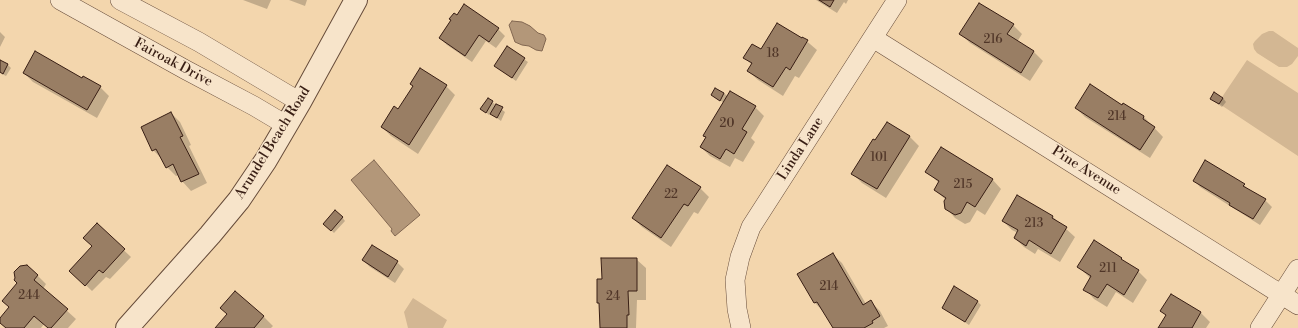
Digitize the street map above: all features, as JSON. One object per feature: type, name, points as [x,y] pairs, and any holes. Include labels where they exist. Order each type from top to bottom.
[{"type":"street","name":"Fairoak Drive","points":[[60,0],[286,125]]},
{"type":"street","name":"Fairoak Drive","points":[[120,0],[199,42],[300,102]]},
{"type":"street","name":"Arundel Beach Road","points":[[127,328],[210,235],[239,200],[266,160],[300,102],[356,0]]},
{"type":"street","name":"Linda Lane","points":[[741,328],[737,309],[735,280],[740,257],[751,227],[897,0]]},
{"type":"street","name":"Pine Avenue","points":[[873,38],[1298,305]]},
{"type":"street","points":[[1260,328],[1298,268]]},
{"type":"shaded area","points":[[512,21],[522,22],[530,26],[538,33],[544,35],[546,39],[542,51],[515,42],[509,25]]},
{"type":"shaded area","points":[[1273,31],[1298,48],[1298,56],[1292,64],[1287,67],[1279,67],[1257,53],[1254,49],[1253,44],[1255,41],[1262,34]]},
{"type":"shaded area","points":[[1247,60],[1298,93],[1298,156],[1218,103]]},
{"type":"shaded area","points":[[374,160],[420,215],[395,236],[391,231],[392,229],[351,180]]},
{"type":"shaded area","points":[[413,298],[447,320],[443,328],[408,328],[404,312]]},
{"type":"building","points":[[819,0],[834,0],[830,7]]},
{"type":"building","points":[[979,3],[1014,24],[1007,34],[1034,51],[1021,73],[959,34]]},
{"type":"building","points":[[464,4],[499,28],[489,42],[479,35],[465,56],[439,38],[451,20],[449,19],[454,13],[457,15]]},
{"type":"building","points":[[777,23],[808,40],[790,70],[786,67],[773,87],[747,71],[752,63],[743,58],[752,44],[761,49]]},
{"type":"building","points":[[507,46],[525,58],[512,78],[494,66]]},
{"type":"building","points":[[35,51],[82,78],[83,76],[101,86],[87,110],[23,73]]},
{"type":"building","points":[[0,60],[8,64],[3,74],[0,72]]},
{"type":"building","points":[[420,68],[447,85],[409,145],[381,127],[394,106],[398,109],[413,86],[410,84]]},
{"type":"building","points":[[1090,84],[1122,105],[1123,103],[1144,116],[1143,119],[1155,127],[1140,150],[1075,108]]},
{"type":"building","points":[[715,88],[724,93],[720,101],[711,95]]},
{"type":"building","points":[[730,91],[756,106],[742,129],[747,132],[734,154],[726,149],[720,159],[700,147],[706,137],[703,136],[704,134]]},
{"type":"building","points":[[1214,92],[1223,98],[1219,104],[1210,99]]},
{"type":"building","points":[[488,98],[493,101],[486,113],[480,109]]},
{"type":"building","points":[[496,104],[503,107],[497,118],[490,114]]},
{"type":"building","points":[[171,112],[183,136],[180,137],[199,174],[181,182],[173,164],[166,168],[156,149],[152,151],[141,127]]},
{"type":"building","points":[[887,122],[910,136],[877,189],[851,174],[873,139],[875,140]]},
{"type":"building","points":[[941,147],[993,179],[975,207],[967,202],[961,213],[955,215],[945,209],[944,201],[946,198],[934,190],[939,181],[925,172]]},
{"type":"building","points":[[1205,160],[1245,184],[1243,186],[1266,199],[1253,219],[1229,205],[1230,203],[1193,181]]},
{"type":"building","points":[[667,165],[701,187],[688,206],[684,204],[661,238],[632,218]]},
{"type":"building","points":[[1017,195],[1053,216],[1052,218],[1067,227],[1051,254],[1029,240],[1026,246],[1014,238],[1018,230],[1002,221]]},
{"type":"building","points":[[335,210],[343,217],[331,231],[323,224]]},
{"type":"building","points":[[97,223],[125,249],[103,273],[99,270],[85,286],[69,271],[92,246],[83,238]]},
{"type":"building","points":[[1094,240],[1139,270],[1124,295],[1107,284],[1098,298],[1083,290],[1091,276],[1077,267]]},
{"type":"building","points":[[372,245],[398,261],[388,277],[362,260]]},
{"type":"building","points":[[833,253],[863,305],[871,300],[880,316],[872,321],[873,323],[864,328],[833,328],[817,302],[814,303],[797,274]]},
{"type":"building","points":[[601,258],[637,258],[637,291],[628,291],[629,315],[627,315],[627,328],[600,328],[599,303],[597,303],[597,279],[602,279]]},
{"type":"building","points":[[27,265],[38,275],[34,280],[68,309],[51,328],[48,328],[34,316],[24,328],[6,328],[0,323],[0,318],[9,307],[2,301],[17,283],[14,280],[14,272],[20,266]]},
{"type":"building","points":[[954,286],[978,301],[965,322],[942,308]]},
{"type":"building","points":[[235,291],[264,316],[254,328],[215,328],[227,314],[220,308]]},
{"type":"building","points":[[1171,294],[1201,312],[1192,328],[1158,328],[1166,315],[1160,311]]}]
